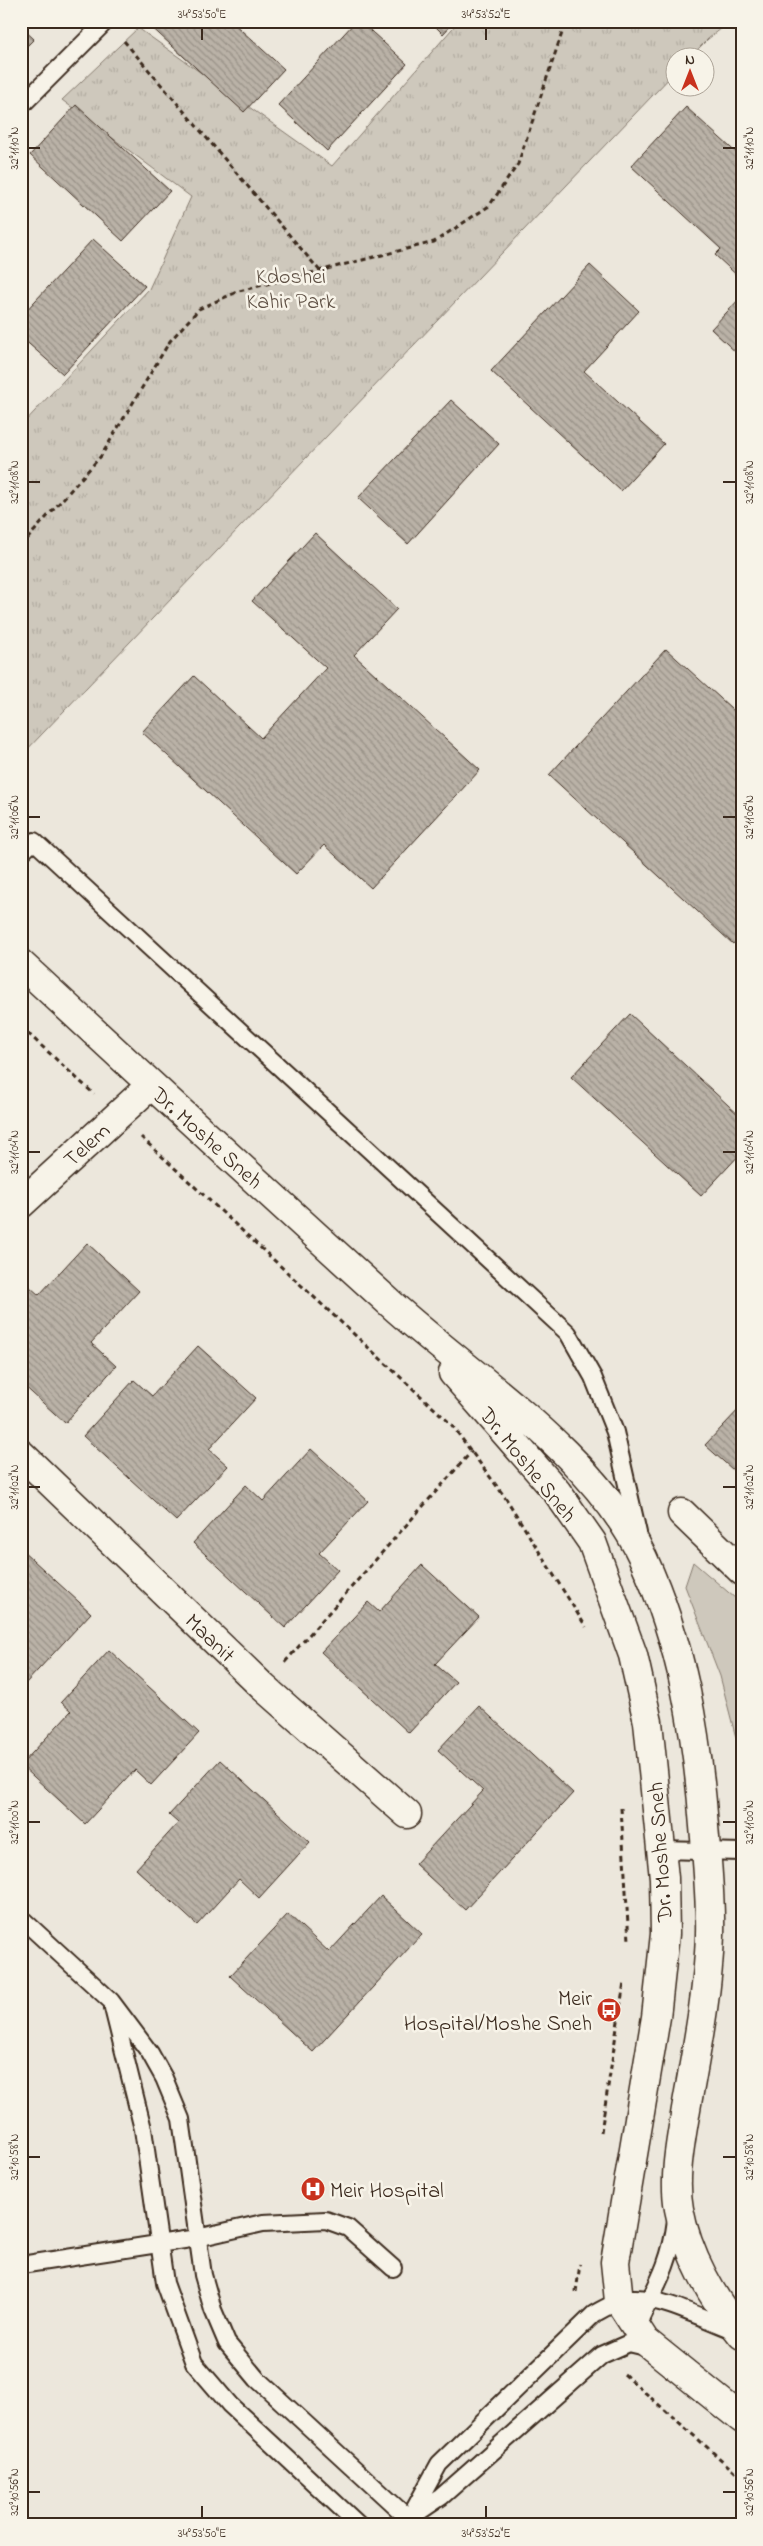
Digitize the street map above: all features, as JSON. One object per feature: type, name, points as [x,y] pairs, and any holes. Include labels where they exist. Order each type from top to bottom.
[{"type":"street","name":"Dr. Moshe Sneh","points":[[21,964],[396,1308],[543,1432],[589,1479],[617,1514],[643,1558],[678,1651],[692,1714],[706,1851],[710,1936],[700,2023],[681,2141],[678,2207],[689,2245],[707,2283],[740,2334]]},
{"type":"street","name":"Telem","points":[[21,1204],[151,1085]]},
{"type":"street","name":"Dr. Moshe Sneh","points":[[396,1308],[557,1492],[592,1542],[633,1655],[648,1722],[661,1850],[665,1934],[656,2017],[615,2262],[619,2301],[632,2335],[645,2341],[742,2419]]},
{"type":"street","name":"Maanit","points":[[21,1454],[263,1686],[407,1814]]},
{"type":"street","points":[[682,1513],[742,1571]]},
{"type":"lane","points":[[21,106],[106,21]]},
{"type":"lane","points":[[21,853],[34,841],[568,1333],[593,1377],[615,1432],[643,1558]]},
{"type":"lane","points":[[661,1850],[742,1852]]},
{"type":"lane","points":[[21,1918],[111,2001],[150,2053],[164,2078],[180,2119],[202,2275],[213,2310],[227,2343],[257,2379],[407,2522]]},
{"type":"lane","points":[[111,2001],[143,2129],[165,2283],[194,2364],[230,2405],[359,2525]]},
{"type":"lane","points":[[407,2522],[442,2497],[602,2355],[632,2335],[663,2275],[673,2245],[678,2207]]},
{"type":"lane","points":[[21,2265],[197,2238],[263,2223],[326,2220],[348,2228],[393,2268]]},
{"type":"lane","points":[[407,2522],[439,2464],[594,2314],[619,2301],[634,2298],[651,2300],[740,2334]]},
{"type":"path","points":[[21,546],[101,456],[170,341],[200,308],[240,291],[434,242],[489,206],[518,164],[566,21]]},
{"type":"path","points":[[120,36],[320,270]]},
{"type":"path","points":[[21,1027],[451,1424],[506,1500],[588,1630]]},
{"type":"path","points":[[263,1686],[497,1423]]},
{"type":"path","points":[[621,1799],[630,1948]]},
{"type":"path","points":[[599,2141],[625,1977]]},
{"type":"path","points":[[581,2257],[575,2296],[586,2322]]},
{"type":"path","points":[[602,2355],[742,2478]]},
{"type":"green space","name":"Kdoshei Kahir Park","points":[[459,21],[731,21],[699,48],[666,48],[666,81],[21,756],[21,426],[149,289],[191,197],[62,100],[138,28],[332,166]]},
{"type":"green space","points":[[693,1562],[742,1604],[742,1761],[720,1676],[685,1586]]},
{"type":"building","points":[[149,21],[231,21],[284,69],[244,112],[147,23]]},
{"type":"building","points":[[356,21],[360,21],[407,64],[327,151],[278,105]]},
{"type":"building","points":[[430,21],[455,21],[443,34]]},
{"type":"building","points":[[21,27],[34,39],[21,52]]},
{"type":"building","points":[[76,105],[170,191],[123,241],[30,155]]},
{"type":"building","points":[[686,107],[742,158],[742,280],[715,255],[721,249],[631,166]]},
{"type":"building","points":[[93,239],[145,286],[63,374],[21,337],[21,316]]},
{"type":"building","points":[[590,265],[639,311],[584,371],[664,444],[621,491],[491,371]]},
{"type":"building","points":[[742,296],[742,358],[711,329]]},
{"type":"building","points":[[451,400],[499,444],[408,544],[358,498]]},
{"type":"building","points":[[315,533],[397,609],[354,655],[480,770],[371,888],[324,845],[296,874],[142,732],[194,676],[261,738],[326,668],[252,601]]},
{"type":"building","points":[[666,649],[742,718],[742,935],[733,944],[549,775]]},
{"type":"building","points":[[630,1014],[742,1118],[742,1152],[701,1196],[571,1077]]},
{"type":"building","points":[[87,1243],[139,1291],[91,1343],[116,1366],[65,1423],[21,1383],[21,1279],[39,1295]]},
{"type":"building","points":[[198,1346],[256,1398],[209,1449],[228,1466],[176,1521],[83,1436],[134,1380],[152,1396]]},
{"type":"building","points":[[742,1406],[742,1478],[705,1445]]},
{"type":"building","points":[[311,1449],[368,1501],[319,1553],[338,1570],[285,1628],[193,1543],[246,1485],[263,1501]]},
{"type":"building","points":[[21,1549],[91,1613],[25,1684],[21,1680]]},
{"type":"building","points":[[422,1565],[479,1617],[435,1664],[456,1682],[409,1733],[321,1652],[368,1602],[379,1612]]},
{"type":"building","points":[[109,1650],[199,1733],[151,1785],[135,1770],[85,1824],[21,1765],[71,1711],[61,1702]]},
{"type":"building","points":[[479,1706],[573,1793],[465,1910],[415,1864],[483,1791],[438,1750]]},
{"type":"building","points":[[220,1760],[310,1842],[259,1898],[239,1879],[197,1925],[136,1869],[178,1823],[169,1815]]},
{"type":"building","points":[[381,1896],[422,1934],[313,2052],[230,1976],[288,1914],[329,1952]]},
{"type":"place","name":"Meir Hospital/Moshe Sneh","points":[[609,2010]]},
{"type":"place","name":"Meir Hospital","points":[[313,2189]]}]
